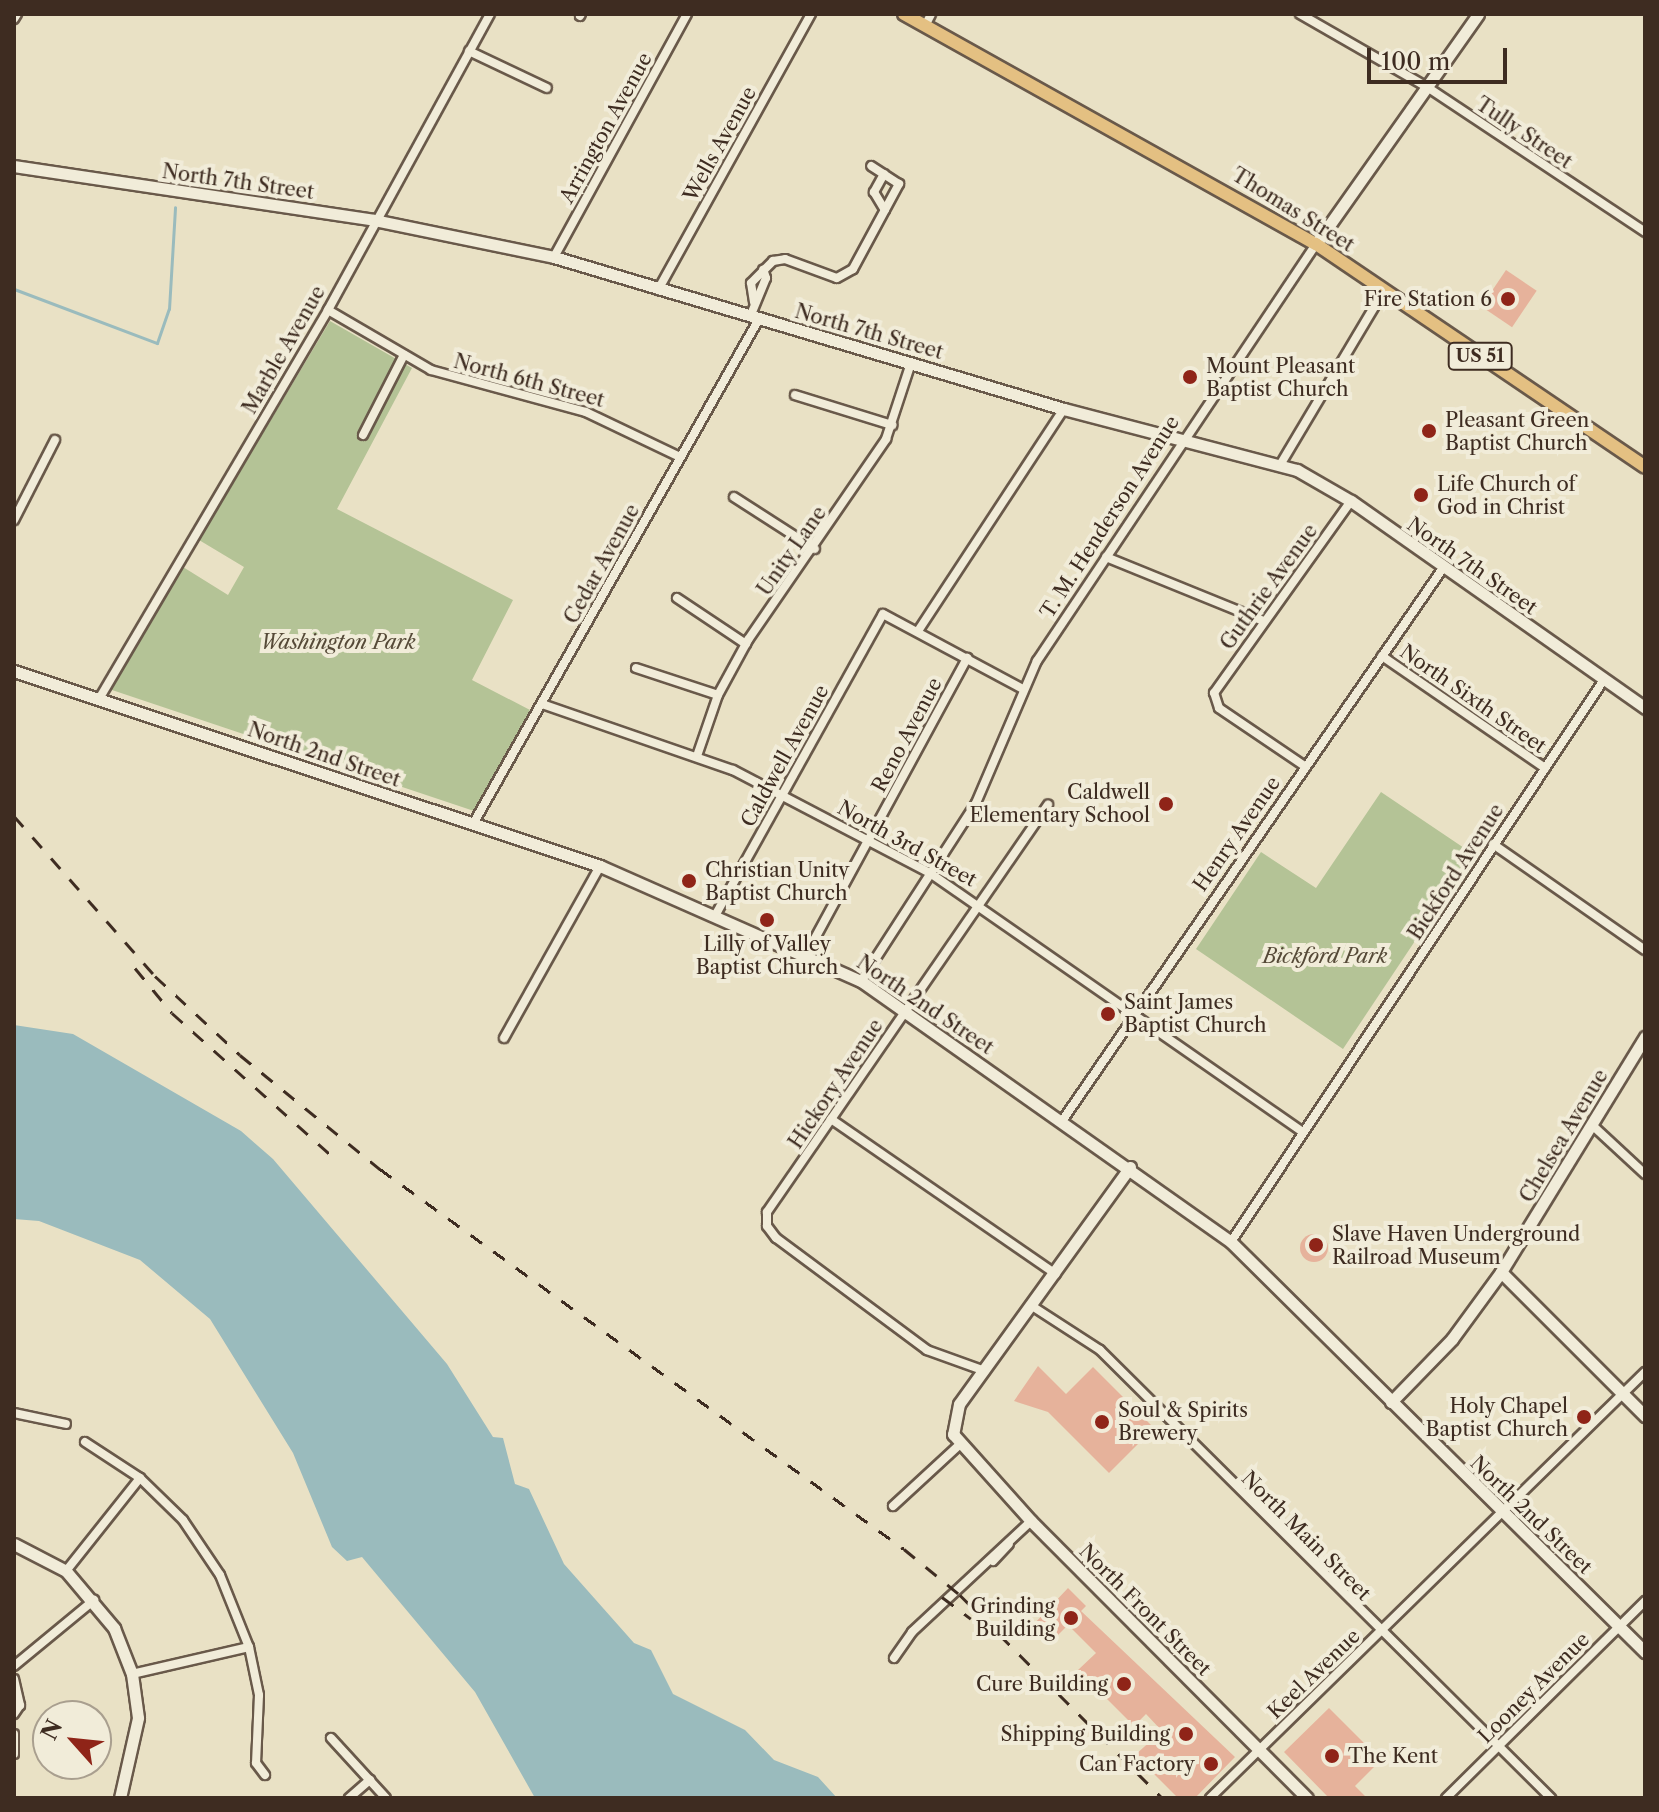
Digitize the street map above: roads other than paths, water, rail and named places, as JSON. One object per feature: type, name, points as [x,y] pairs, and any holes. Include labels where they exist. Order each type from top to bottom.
[{"type":"main road","name":"Thomas Street","points":[[904,14],[928,20],[1316,244],[1645,467]]},
{"type":"street","name":"Marble Avenue","points":[[99,699],[328,310],[374,220],[490,14]]},
{"type":"street","name":"Arrington Avenue","points":[[554,257],[687,14]]},
{"type":"street","name":"Wells Avenue","points":[[658,290],[811,14]]},
{"type":"street","name":"Tully Street","points":[[1300,14],[1427,87],[1645,232]]},
{"type":"street","name":"T. M. Henderson Avenue","points":[[861,981],[976,803],[1023,689],[1179,441],[1478,14]]},
{"type":"street","points":[[469,51],[547,88]]},
{"type":"street","name":"North 7th Street","points":[[14,166],[374,220],[554,257],[1064,409],[1280,465],[1351,501],[1645,708]]},
{"type":"street","points":[[871,166],[899,184],[885,210]]},
{"type":"street","points":[[884,174],[874,192],[885,210]]},
{"type":"street","name":"Cedar Avenue","points":[[473,824],[680,457],[754,318],[754,302],[766,278],[763,269],[785,259],[842,278],[885,210]]},
{"type":"street","points":[[1280,465],[1383,292]]},
{"type":"street","name":"North 6th Street","points":[[328,310],[404,355],[463,382],[628,427],[680,457]]},
{"type":"street","points":[[363,435],[404,355]]},
{"type":"street","name":"Unity Lane","points":[[697,756],[718,695],[746,644],[815,549],[892,425],[911,363]]},
{"type":"street","points":[[795,395],[892,425]]},
{"type":"street","points":[[1023,689],[918,631],[1064,409]]},
{"type":"street","points":[[14,520],[55,440]]},
{"type":"street","points":[[734,497],[815,549]]},
{"type":"street","name":"Guthrie Avenue","points":[[1306,767],[1219,708],[1214,693],[1351,501]]},
{"type":"street","points":[[1106,557],[1264,621]]},
{"type":"street","name":"Henry Avenue","points":[[1062,1121],[1443,568]]},
{"type":"street","points":[[677,598],[746,644]]},
{"type":"street","name":"Caldwell Avenue","points":[[716,914],[883,614],[918,631]]},
{"type":"street","name":"North Sixth Street","points":[[1382,656],[1545,768]]},
{"type":"street","name":"Reno Avenue","points":[[807,953],[967,658]]},
{"type":"street","points":[[636,668],[718,695]]},
{"type":"street","name":"North 2nd Street","points":[[14,671],[600,866],[807,953],[861,981],[1130,1167],[1231,1242],[1645,1652]]},
{"type":"street","name":"Bickford Avenue","points":[[1231,1242],[1603,681]]},
{"type":"street","name":"North 3rd Street","points":[[542,704],[697,756],[781,795],[930,873],[1302,1132]]},
{"type":"street","name":"Hickory Avenue","points":[[985,1371],[927,1350],[767,1226],[767,1212],[1048,805]]},
{"type":"street","points":[[1493,844],[1645,950]]},
{"type":"street","points":[[504,1038],[600,866]]},
{"type":"street","name":"Chelsea Avenue","points":[[1391,1402],[1452,1339],[1501,1272],[1645,1037]]},
{"type":"street","points":[[831,1119],[1057,1275]]},
{"type":"street","points":[[1592,1125],[1645,1174]]},
{"type":"street","points":[[893,1506],[959,1445],[954,1415],[1057,1275],[1130,1167]]},
{"type":"street","points":[[1501,1272],[1645,1416]]},
{"type":"street","name":"North Main Street","points":[[1032,1306],[1100,1350],[1380,1632],[1500,1745],[1551,1798]]},
{"type":"street","name":"Keel Avenue","points":[[1210,1798],[1645,1372]]},
{"type":"street","points":[[14,1413],[66,1424]]},
{"type":"street","points":[[85,1442],[140,1478],[204,1547],[249,1647],[259,1695],[256,1763],[265,1775]]},
{"type":"street","name":"North Front Street","points":[[959,1445],[1307,1798]]},
{"type":"street","points":[[66,1571],[140,1478]]},
{"type":"street","points":[[894,1658],[912,1632],[993,1561],[1031,1521]]},
{"type":"street","points":[[14,1544],[66,1571],[95,1599],[132,1674],[138,1718],[132,1762],[120,1798]]},
{"type":"street","points":[[14,1666],[95,1599]]},
{"type":"street","name":"Looney Avenue","points":[[1446,1798],[1645,1601]]},
{"type":"street","points":[[132,1674],[249,1647]]},
{"type":"street","points":[[14,1679],[20,1705],[14,1714]]},
{"type":"street","points":[[14,1734],[14,1754]]},
{"type":"street","points":[[331,1738],[386,1798]]},
{"type":"street","points":[[349,1798],[370,1780]]},
{"type":"water","points":[[14,1025],[73,1034],[241,1131],[273,1159],[447,1364],[493,1437],[503,1438],[515,1484],[529,1489],[564,1564],[634,1643],[651,1650],[673,1694],[745,1730],[774,1760],[818,1777],[837,1798],[535,1798],[475,1692],[362,1557],[347,1561],[332,1547],[293,1453],[210,1319],[140,1260],[39,1221],[14,1219]]},
{"type":"waterway","points":[[14,289],[157,343],[169,309],[175,207]]},
{"type":"railway","points":[[14,816],[155,976],[240,1055],[380,1169],[904,1549],[960,1595],[1162,1798]]},
{"type":"railway","points":[[135,968],[172,1013],[334,1158]]},
{"type":"railway","points":[[942,1597],[971,1619]]},
{"type":"place","name":"Fire Station 6","points":[[1508,299]]},
{"type":"place","name":"Mount Pleasant Baptist Church","points":[[1190,377]]},
{"type":"place","name":"Pleasant Green Baptist Church","points":[[1429,431]]},
{"type":"place","name":"Life Church of God in Christ","points":[[1421,495]]},
{"type":"place","name":"Caldwell Elementary School","points":[[1166,804]]},
{"type":"place","name":"Christian Unity Baptist Church","points":[[689,881]]},
{"type":"place","name":"Lilly of Valley Baptist Church","points":[[767,920]]},
{"type":"place","name":"Saint James Baptist Church","points":[[1108,1014]]},
{"type":"place","name":"Slave Haven Underground Railroad Museum","points":[[1316,1245]]},
{"type":"place","name":"Holy Chapel Baptist Church","points":[[1584,1417]]},
{"type":"place","name":"Soul & Spirits Brewery","points":[[1102,1422]]},
{"type":"place","name":"Grinding Building","points":[[1071,1618]]},
{"type":"place","name":"Cure Building","points":[[1124,1684]]},
{"type":"place","name":"Shipping Building","points":[[1186,1734]]},
{"type":"place","name":"The Kent","points":[[1332,1756]]},
{"type":"place","name":"Can Factory","points":[[1211,1764]]},
{"type":"park label","name":"Washington Park","points":[[338,642]]},
{"type":"park label","name":"Bickford Park","points":[[1325,956]]}]
